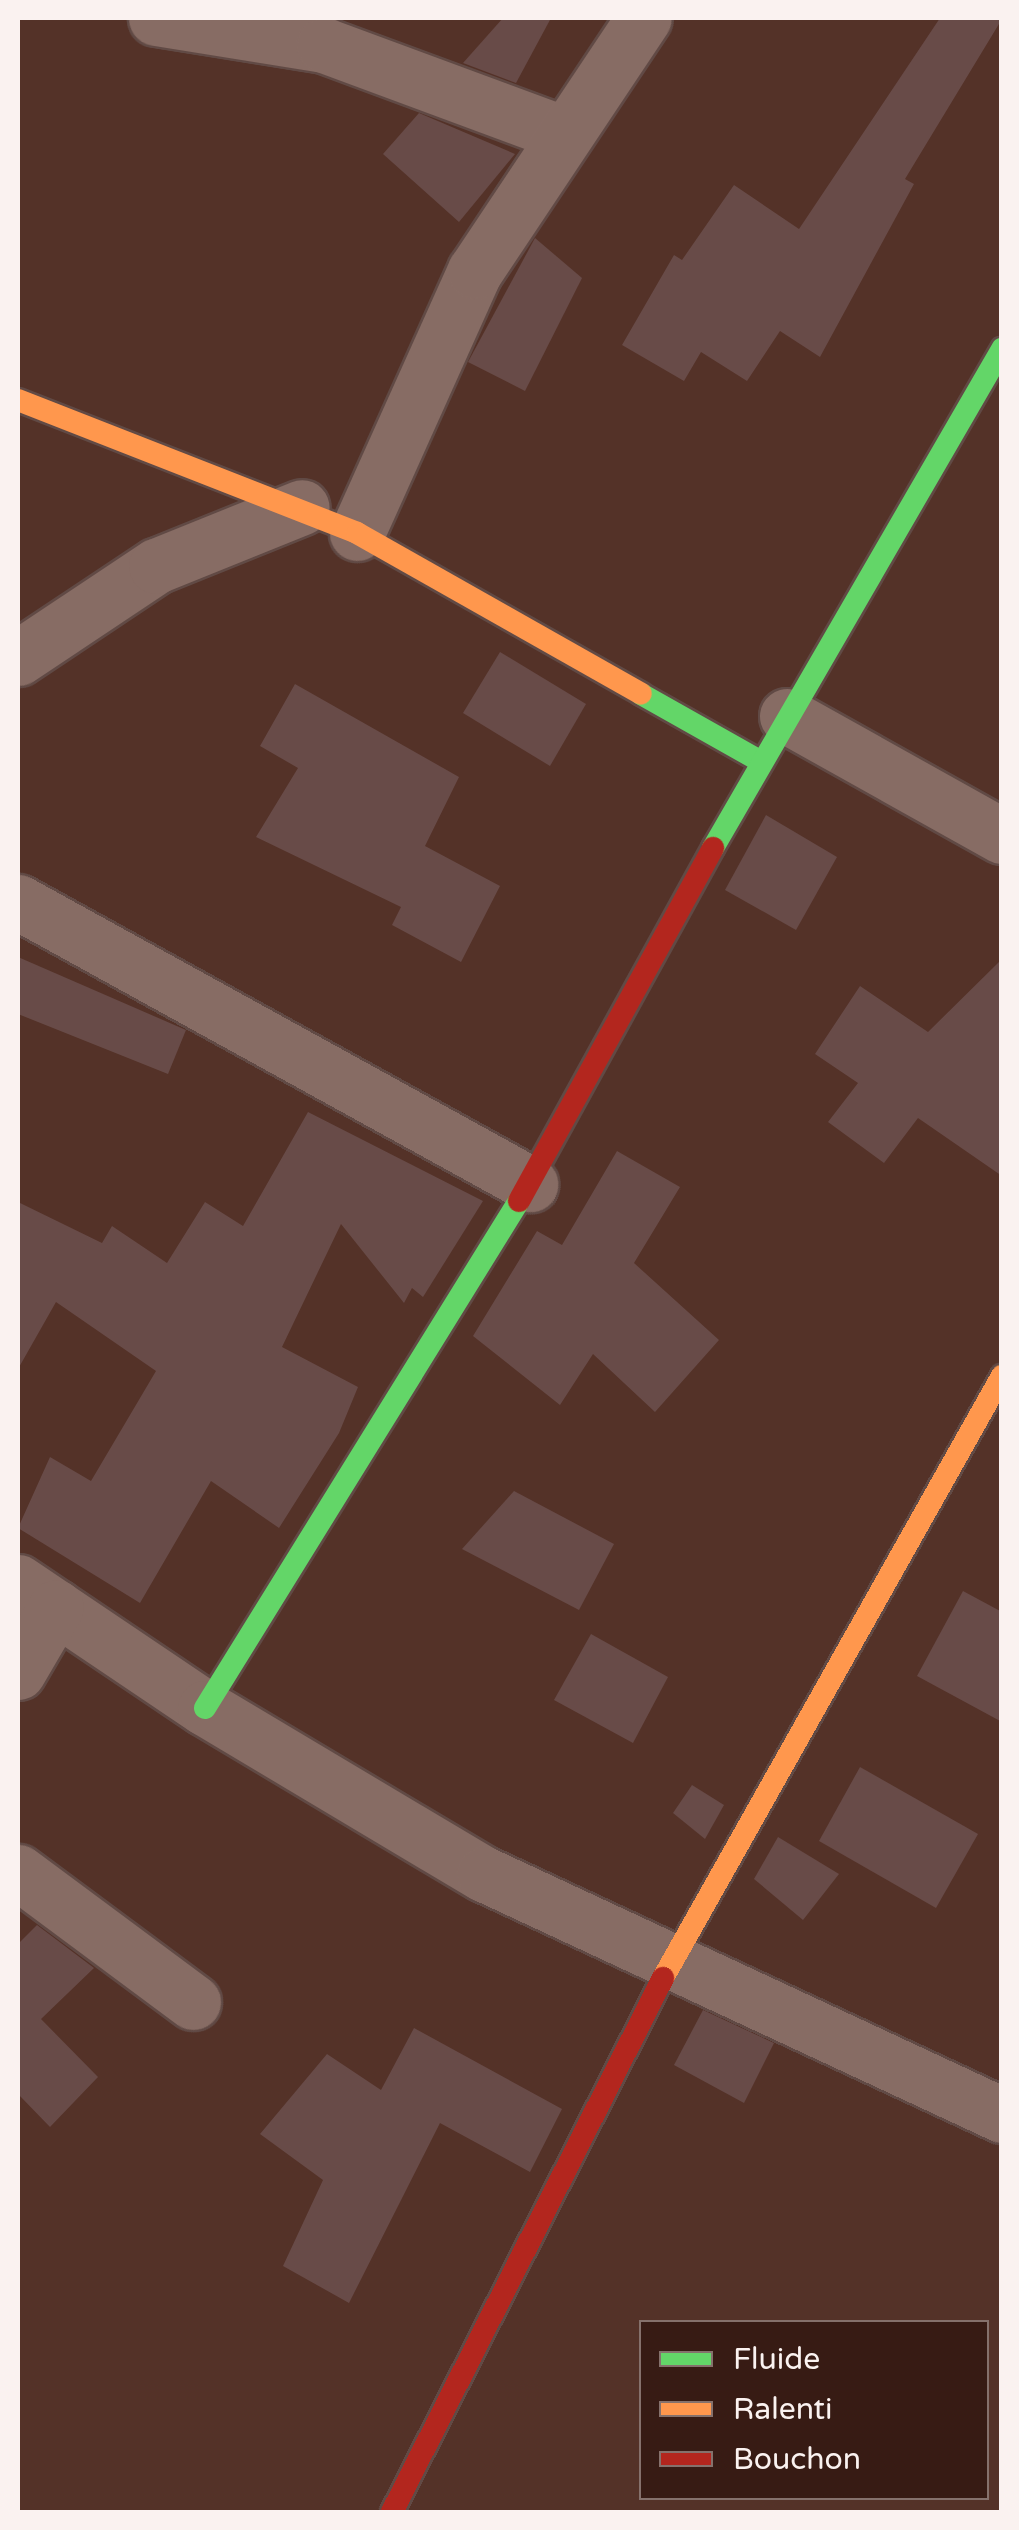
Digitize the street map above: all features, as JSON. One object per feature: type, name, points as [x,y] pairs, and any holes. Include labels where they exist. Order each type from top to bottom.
[{"type":"street","points":[[156,18],[324,45],[564,134]]},
{"type":"street","points":[[356,533],[474,271],[644,18]]},
{"type":"street","points":[[205,1708],[530,1184],[773,738],[1002,349]]},
{"type":"street","points":[[18,400],[302,507],[773,738],[1002,836]]},
{"type":"street","points":[[18,658],[142,573],[302,507]]},
{"type":"street","points":[[18,902],[530,1184]]},
{"type":"street","points":[[392,2512],[672,1961],[1002,1376]]},
{"type":"street","points":[[18,1672],[37,1594],[205,1708],[484,1874],[1002,2116]]},
{"type":"street","points":[[18,1872],[193,2002]]},
{"type":"building","points":[[503,18],[551,18],[516,83],[463,63]]},
{"type":"building","points":[[940,18],[1002,19],[905,179],[914,184],[820,357],[780,331],[747,381],[701,352],[684,381],[622,345],[674,255],[682,260],[734,185],[799,229]]},
{"type":"building","points":[[419,113],[515,154],[459,222],[383,154]]},
{"type":"building","points":[[535,238],[582,278],[525,391],[468,362]]},
{"type":"building","points":[[500,652],[586,704],[550,766],[463,713]]},
{"type":"building","points":[[295,684],[459,777],[425,846],[500,886],[461,962],[392,925],[401,907],[256,837],[298,768],[260,746]]},
{"type":"building","points":[[766,815],[837,857],[796,930],[725,890]]},
{"type":"building","points":[[18,957],[186,1030],[168,1074],[18,1014]]},
{"type":"building","points":[[1002,959],[1002,1176],[918,1118],[884,1163],[828,1122],[858,1083],[815,1054],[860,986],[928,1032]]},
{"type":"building","points":[[308,1112],[483,1201],[423,1297],[412,1288],[404,1303],[341,1224],[282,1347],[358,1387],[339,1433],[279,1528],[211,1481],[140,1603],[18,1528],[50,1457],[91,1481],[156,1371],[56,1302],[18,1369],[18,1202],[102,1243],[112,1226],[167,1263],[205,1202],[243,1226]]},
{"type":"building","points":[[617,1151],[680,1187],[634,1263],[719,1340],[655,1412],[593,1354],[560,1405],[473,1336],[537,1231],[562,1245]]},
{"type":"building","points":[[514,1491],[614,1544],[579,1610],[462,1549]]},
{"type":"building","points":[[963,1591],[1002,1612],[1002,1722],[917,1676]]},
{"type":"building","points":[[591,1634],[668,1677],[633,1743],[554,1700]]},
{"type":"building","points":[[860,1767],[978,1834],[936,1908],[819,1841]]},
{"type":"building","points":[[692,1785],[724,1805],[705,1839],[673,1813]]},
{"type":"building","points":[[778,1837],[839,1874],[803,1920],[754,1879]]},
{"type":"building","points":[[37,1925],[94,1968],[41,2019],[98,2077],[50,2127],[18,2094],[18,1944]]},
{"type":"building","points":[[703,2010],[774,2043],[744,2103],[674,2065]]},
{"type":"building","points":[[414,2028],[562,2109],[530,2172],[440,2123],[349,2303],[283,2266],[323,2180],[260,2134],[327,2054],[381,2090]]},
{"type":"traffic: fast","points":[[713,848],[1002,349]]},
{"type":"traffic: fast","points":[[641,694],[760,761]]},
{"type":"traffic: fast","points":[[205,1708],[519,1201]]},
{"type":"traffic: slow","points":[[18,400],[357,533],[641,694]]},
{"type":"traffic: slow","points":[[663,1978],[1002,1376]]},
{"type":"traffic: jam","points":[[519,1201],[713,848]]},
{"type":"traffic: jam","points":[[392,2512],[663,1978]]}]
